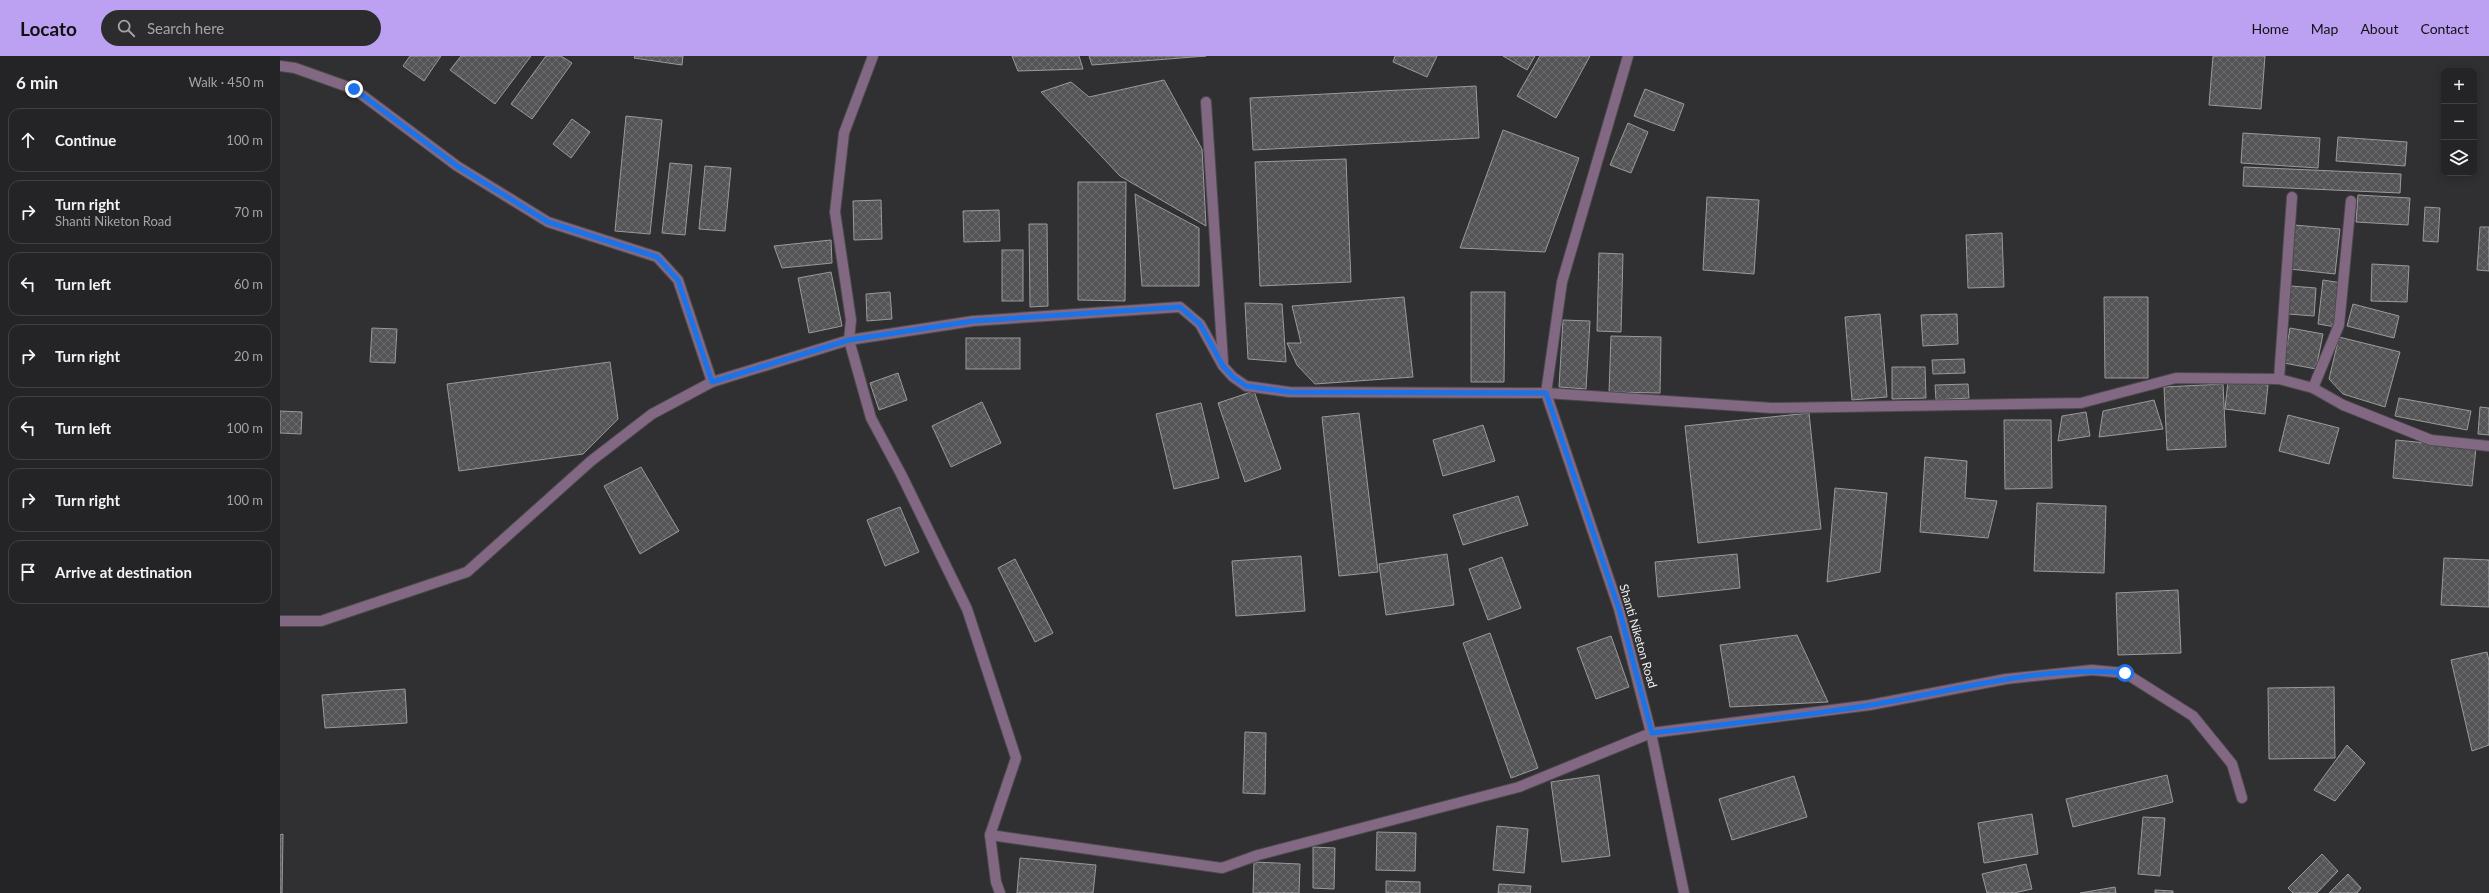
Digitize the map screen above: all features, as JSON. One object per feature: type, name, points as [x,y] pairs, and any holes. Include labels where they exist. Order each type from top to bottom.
[{"type":"street","points":[[873,56],[844,132],[835,212],[851,320],[849,340],[871,418],[901,474],[966,610],[1016,758],[990,835],[996,882],[1000,893]]},
{"type":"street","points":[[1546,393],[1562,282],[1628,56]]},
{"type":"street","points":[[280,66],[295,68],[354,89],[457,166],[548,222],[657,257],[678,280],[712,382]]},
{"type":"street","points":[[1206,102],[1223,366]]},
{"type":"street","points":[[2279,379],[2292,197]]},
{"type":"street","points":[[2312,388],[2339,325],[2351,201]]},
{"type":"street","points":[[280,621],[321,621],[467,572],[591,461],[652,414],[712,382],[849,340],[973,321],[1180,307],[1200,324],[1223,366],[1233,377],[1246,386],[1289,392],[1546,393],[1772,408],[2081,403],[2176,378],[2279,379],[2312,388],[2343,405],[2431,440],[2489,446]]},
{"type":"street","name":"Shanti Niketon Road","points":[[1546,393],[1619,609],[1652,733],[1684,893]]},
{"type":"street","points":[[990,835],[1222,868],[1258,855],[1519,787],[1652,733],[1870,705],[2006,679],[2092,670],[2125,673],[2193,716],[2232,764],[2242,798]]},
{"type":"building","points":[[410,56],[441,56],[424,81],[403,66]]},
{"type":"building","points":[[461,56],[531,56],[495,104],[450,70]]},
{"type":"building","points":[[546,56],[561,56],[572,63],[532,119],[511,104]]},
{"type":"building","points":[[635,56],[683,56],[682,65],[634,58]]},
{"type":"building","points":[[1012,56],[1079,56],[1083,69],[1018,71]]},
{"type":"building","points":[[1089,56],[1206,56],[1092,65]]},
{"type":"building","points":[[1395,56],[1437,56],[1427,77],[1393,62]]},
{"type":"building","points":[[1503,56],[1535,56],[1527,70]]},
{"type":"building","points":[[1540,56],[1590,56],[1556,118],[1517,96]]},
{"type":"building","points":[[2213,56],[2265,56],[2261,109],[2209,105]]},
{"type":"building","points":[[1164,80],[1202,149],[1206,226],[1120,176],[1041,92],[1071,82],[1089,97]]},
{"type":"building","points":[[1476,86],[1479,138],[1253,150],[1250,98]]},
{"type":"building","points":[[1645,89],[1684,104],[1674,131],[1634,116]]},
{"type":"building","points":[[626,116],[662,120],[650,234],[615,231]]},
{"type":"building","points":[[572,119],[590,132],[571,158],[553,144]]},
{"type":"building","points":[[1628,123],[1648,132],[1631,173],[1610,165]]},
{"type":"building","points":[[1503,130],[1579,158],[1545,252],[1460,248]]},
{"type":"building","points":[[2243,133],[2320,138],[2318,168],[2241,163]]},
{"type":"building","points":[[2338,137],[2407,142],[2405,166],[2336,161]]},
{"type":"building","points":[[1346,159],[1351,282],[1260,286],[1255,162]]},
{"type":"building","points":[[670,163],[692,165],[685,235],[662,233]]},
{"type":"building","points":[[705,166],[731,168],[725,231],[699,229]]},
{"type":"building","points":[[2244,167],[2401,174],[2400,193],[2243,186]]},
{"type":"building","points":[[1078,182],[1126,182],[1125,301],[1078,300]]},
{"type":"building","points":[[1135,194],[1199,228],[1199,286],[1142,286]]},
{"type":"building","points":[[2358,195],[2410,198],[2408,225],[2356,222]]},
{"type":"building","points":[[1707,197],[1759,200],[1754,274],[1703,270]]},
{"type":"building","points":[[881,200],[882,239],[854,240],[853,201]]},
{"type":"building","points":[[2425,207],[2440,208],[2438,242],[2423,241]]},
{"type":"building","points":[[999,210],[1000,241],[964,242],[963,211]]},
{"type":"building","points":[[1029,224],[1047,224],[1048,306],[1030,307]]},
{"type":"building","points":[[2294,225],[2340,229],[2335,274],[2290,269]]},
{"type":"building","points":[[2480,227],[2489,227],[2489,271],[2477,270]]},
{"type":"building","points":[[2002,233],[2004,287],[1968,288],[1966,235]]},
{"type":"building","points":[[831,240],[832,263],[782,268],[774,246]]},
{"type":"building","points":[[1002,250],[1023,250],[1023,301],[1002,301]]},
{"type":"building","points":[[1599,253],[1623,254],[1621,332],[1597,331]]},
{"type":"building","points":[[2372,264],[2409,266],[2407,302],[2371,301]]},
{"type":"building","points":[[831,272],[842,326],[809,333],[798,278]]},
{"type":"building","points":[[2323,280],[2342,283],[2336,327],[2318,324]]},
{"type":"building","points":[[2291,286],[2316,288],[2314,316],[2288,314]]},
{"type":"building","points":[[890,292],[892,319],[867,321],[866,294]]},
{"type":"building","points":[[1471,292],[1505,292],[1504,382],[1471,382]]},
{"type":"building","points":[[1404,297],[1413,377],[1315,384],[1297,365],[1287,343],[1301,343],[1292,306]]},
{"type":"building","points":[[2104,297],[2148,297],[2148,378],[2105,378]]},
{"type":"building","points":[[1245,303],[1282,304],[1286,362],[1248,359]]},
{"type":"building","points":[[2353,304],[2399,316],[2394,338],[2347,326]]},
{"type":"building","points":[[1880,314],[1887,397],[1852,400],[1845,317]]},
{"type":"building","points":[[1957,314],[1958,344],[1923,346],[1921,315]]},
{"type":"building","points":[[1563,320],[1590,321],[1586,389],[1559,387]]},
{"type":"building","points":[[372,328],[397,329],[395,363],[370,362]]},
{"type":"building","points":[[2290,328],[2323,334],[2316,369],[2284,363]]},
{"type":"building","points":[[1611,336],[1661,337],[1660,393],[1609,392]]},
{"type":"building","points":[[2339,337],[2400,352],[2385,407],[2343,394],[2329,379]]},
{"type":"building","points":[[966,338],[1020,338],[1020,369],[966,369]]},
{"type":"building","points":[[1964,359],[1965,373],[1933,374],[1932,360]]},
{"type":"building","points":[[610,362],[618,419],[583,454],[459,471],[447,384]]},
{"type":"building","points":[[1892,367],[1925,367],[1926,398],[1892,399]]},
{"type":"building","points":[[898,373],[907,400],[879,410],[870,383]]},
{"type":"building","points":[[2228,381],[2268,385],[2265,414],[2225,409]]},
{"type":"building","points":[[1968,384],[1969,398],[1936,400],[1935,385]]},
{"type":"building","points":[[2223,384],[2226,447],[2167,450],[2164,387]]},
{"type":"building","points":[[1254,391],[1281,469],[1245,482],[1218,403]]},
{"type":"building","points":[[2399,398],[2471,411],[2467,430],[2395,416]]},
{"type":"building","points":[[2154,400],[2163,429],[2099,437],[2103,411]]},
{"type":"building","points":[[982,402],[1001,443],[951,467],[932,426]]},
{"type":"building","points":[[1201,403],[1219,478],[1174,489],[1156,414]]},
{"type":"building","points":[[2480,407],[2489,408],[2489,435],[2478,434]]},
{"type":"building","points":[[280,411],[302,412],[301,434],[280,433]]},
{"type":"building","points":[[2086,412],[2090,436],[2058,441],[2062,416]]},
{"type":"building","points":[[1359,413],[1378,572],[1339,576],[1322,417]]},
{"type":"building","points":[[1809,413],[1821,529],[1698,543],[1685,426]]},
{"type":"building","points":[[2288,415],[2339,428],[2329,464],[2279,451]]},
{"type":"building","points":[[2004,420],[2051,420],[2052,488],[2005,489]]},
{"type":"building","points":[[1483,425],[1495,461],[1443,476],[1433,440]]},
{"type":"building","points":[[2396,440],[2476,448],[2472,486],[2393,478]]},
{"type":"building","points":[[1925,457],[1967,461],[1965,498],[1997,501],[1988,538],[1920,532]]},
{"type":"building","points":[[641,467],[679,531],[640,554],[604,486]]},
{"type":"building","points":[[1835,488],[1887,493],[1880,572],[1827,582]]},
{"type":"building","points":[[1518,496],[1528,525],[1463,545],[1453,515]]},
{"type":"building","points":[[2037,503],[2106,506],[2104,573],[2034,571]]},
{"type":"building","points":[[900,507],[919,552],[885,566],[867,520]]},
{"type":"building","points":[[1447,554],[1454,605],[1386,615],[1379,564]]},
{"type":"building","points":[[1737,554],[1740,588],[1658,597],[1655,562]]},
{"type":"building","points":[[1301,556],[1305,611],[1236,616],[1232,561]]},
{"type":"building","points":[[1502,557],[1521,608],[1488,620],[1469,569]]},
{"type":"building","points":[[2444,558],[2489,560],[2489,607],[2441,605]]},
{"type":"building","points":[[1015,559],[1053,633],[1035,642],[998,568]]},
{"type":"building","points":[[2178,590],[2181,653],[2118,655],[2116,593]]},
{"type":"building","points":[[1490,633],[1538,768],[1511,778],[1463,643]]},
{"type":"building","points":[[1797,635],[1828,702],[1730,707],[1720,645]]},
{"type":"building","points":[[1611,636],[1629,687],[1596,699],[1577,648]]},
{"type":"building","points":[[2487,652],[2489,661],[2489,745],[2472,751],[2451,660]]},
{"type":"building","points":[[2334,687],[2335,758],[2269,759],[2268,688]]},
{"type":"building","points":[[405,689],[407,723],[325,728],[322,695]]},
{"type":"building","points":[[1245,732],[1266,733],[1265,794],[1243,793]]},
{"type":"building","points":[[2347,745],[2365,763],[2335,801],[2314,790]]},
{"type":"building","points":[[1599,775],[1610,856],[1562,862],[1551,782]]},
{"type":"building","points":[[2167,775],[2173,802],[2073,827],[2066,799]]},
{"type":"building","points":[[1794,776],[1807,817],[1732,840],[1719,799]]},
{"type":"building","points":[[2032,814],[2038,854],[1984,863],[1978,823]]},
{"type":"building","points":[[2143,817],[2165,818],[2160,876],[2138,874]]},
{"type":"building","points":[[1497,826],[1528,829],[1524,873],[1493,870]]},
{"type":"building","points":[[1377,832],[1416,833],[1415,871],[1376,870]]},
{"type":"building","points":[[283,834],[282,893],[280,893],[280,835]]},
{"type":"building","points":[[1313,847],[1335,848],[1334,889],[1313,888]]},
{"type":"building","points":[[2322,854],[2338,871],[2317,893],[2293,893],[2288,888]]},
{"type":"building","points":[[1020,858],[1096,865],[1093,893],[1017,893]]},
{"type":"building","points":[[1254,862],[1300,864],[1299,893],[1253,893]]},
{"type":"building","points":[[2026,864],[2032,889],[2014,893],[1987,893],[1982,874]]},
{"type":"building","points":[[2348,874],[2361,888],[2357,893],[2329,893]]},
{"type":"building","points":[[1386,881],[1420,882],[1420,893],[1386,893]]},
{"type":"building","points":[[1499,884],[1531,886],[1530,893],[1498,893]]},
{"type":"building","points":[[2115,887],[2116,893],[2080,893]]},
{"type":"building","points":[[2155,890],[2173,891],[2173,893],[2155,893]]},
{"type":"route","points":[[354,89],[457,166],[548,222],[657,257],[678,280],[688,306],[712,382],[849,340],[973,321],[1180,307],[1200,324],[1223,366],[1233,377],[1246,386],[1289,392],[1546,393],[1619,609],[1652,733],[1870,705],[2006,679],[2092,670],[2125,673]]}]
